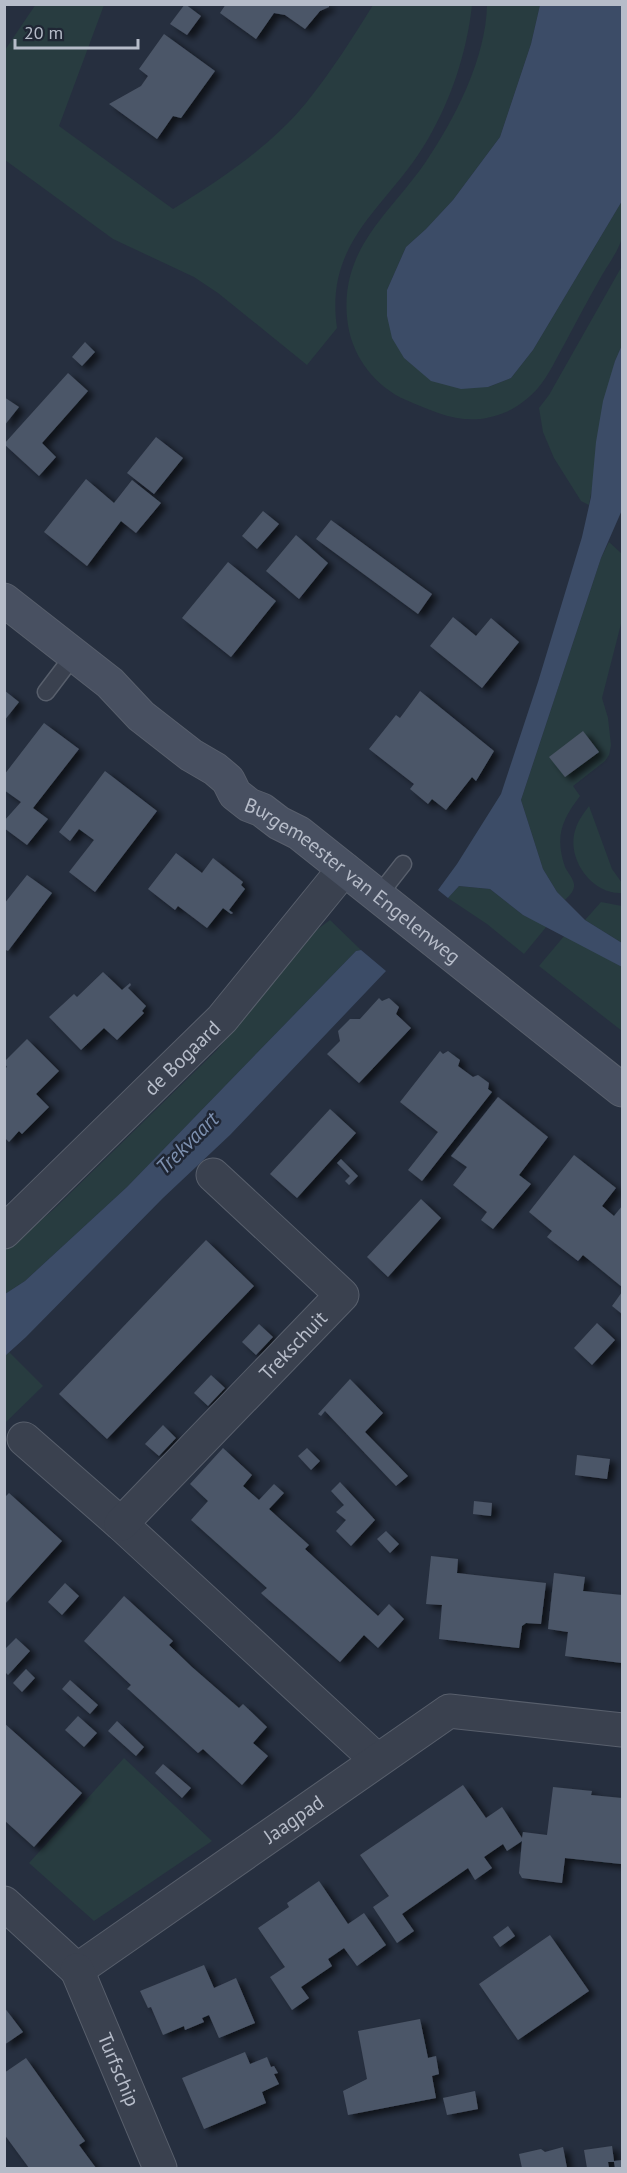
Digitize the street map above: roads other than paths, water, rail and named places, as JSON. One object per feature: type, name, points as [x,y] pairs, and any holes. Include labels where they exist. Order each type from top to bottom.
[{"type":"street","name":"Burgemeester van Engelenweg","points":[[4,600],[110,683],[141,716],[215,769],[228,780],[235,794],[249,805],[262,810],[279,823],[299,833],[622,1090]]},
{"type":"street","name":"de Bogaard","points":[[4,1232],[222,1019],[344,869]]},
{"type":"street","name":"Trekschuit","points":[[121,1524],[342,1294],[213,1175]]},
{"type":"street","points":[[24,1439],[121,1524],[377,1760]]},
{"type":"street","name":"Jaagpad","points":[[77,1970],[449,1711],[622,1730]]},
{"type":"street","points":[[4,1903],[77,1970]]},
{"type":"street","name":"Turfschip","points":[[77,1970],[160,2169]]},
{"type":"lane","points":[[46,692],[74,655]]},
{"type":"lane","points":[[378,896],[403,864]]},
{"type":"water","points":[[540,5],[622,5],[622,201],[533,350],[511,378],[488,387],[461,389],[431,381],[404,358],[392,338],[387,316],[387,290],[406,247],[453,200],[500,137],[531,44]]},
{"type":"water","points":[[622,345],[622,510],[601,558],[521,800],[543,869],[557,892],[585,920],[622,943],[622,967],[523,915],[490,889],[459,886],[448,898],[438,890],[501,794],[582,537],[591,497],[596,442],[603,401]]},
{"type":"water","name":"Trekvaart","points":[[361,950],[386,971],[230,1135],[163,1198],[5,1356],[5,1294],[25,1281],[127,1187],[356,951]]}]
